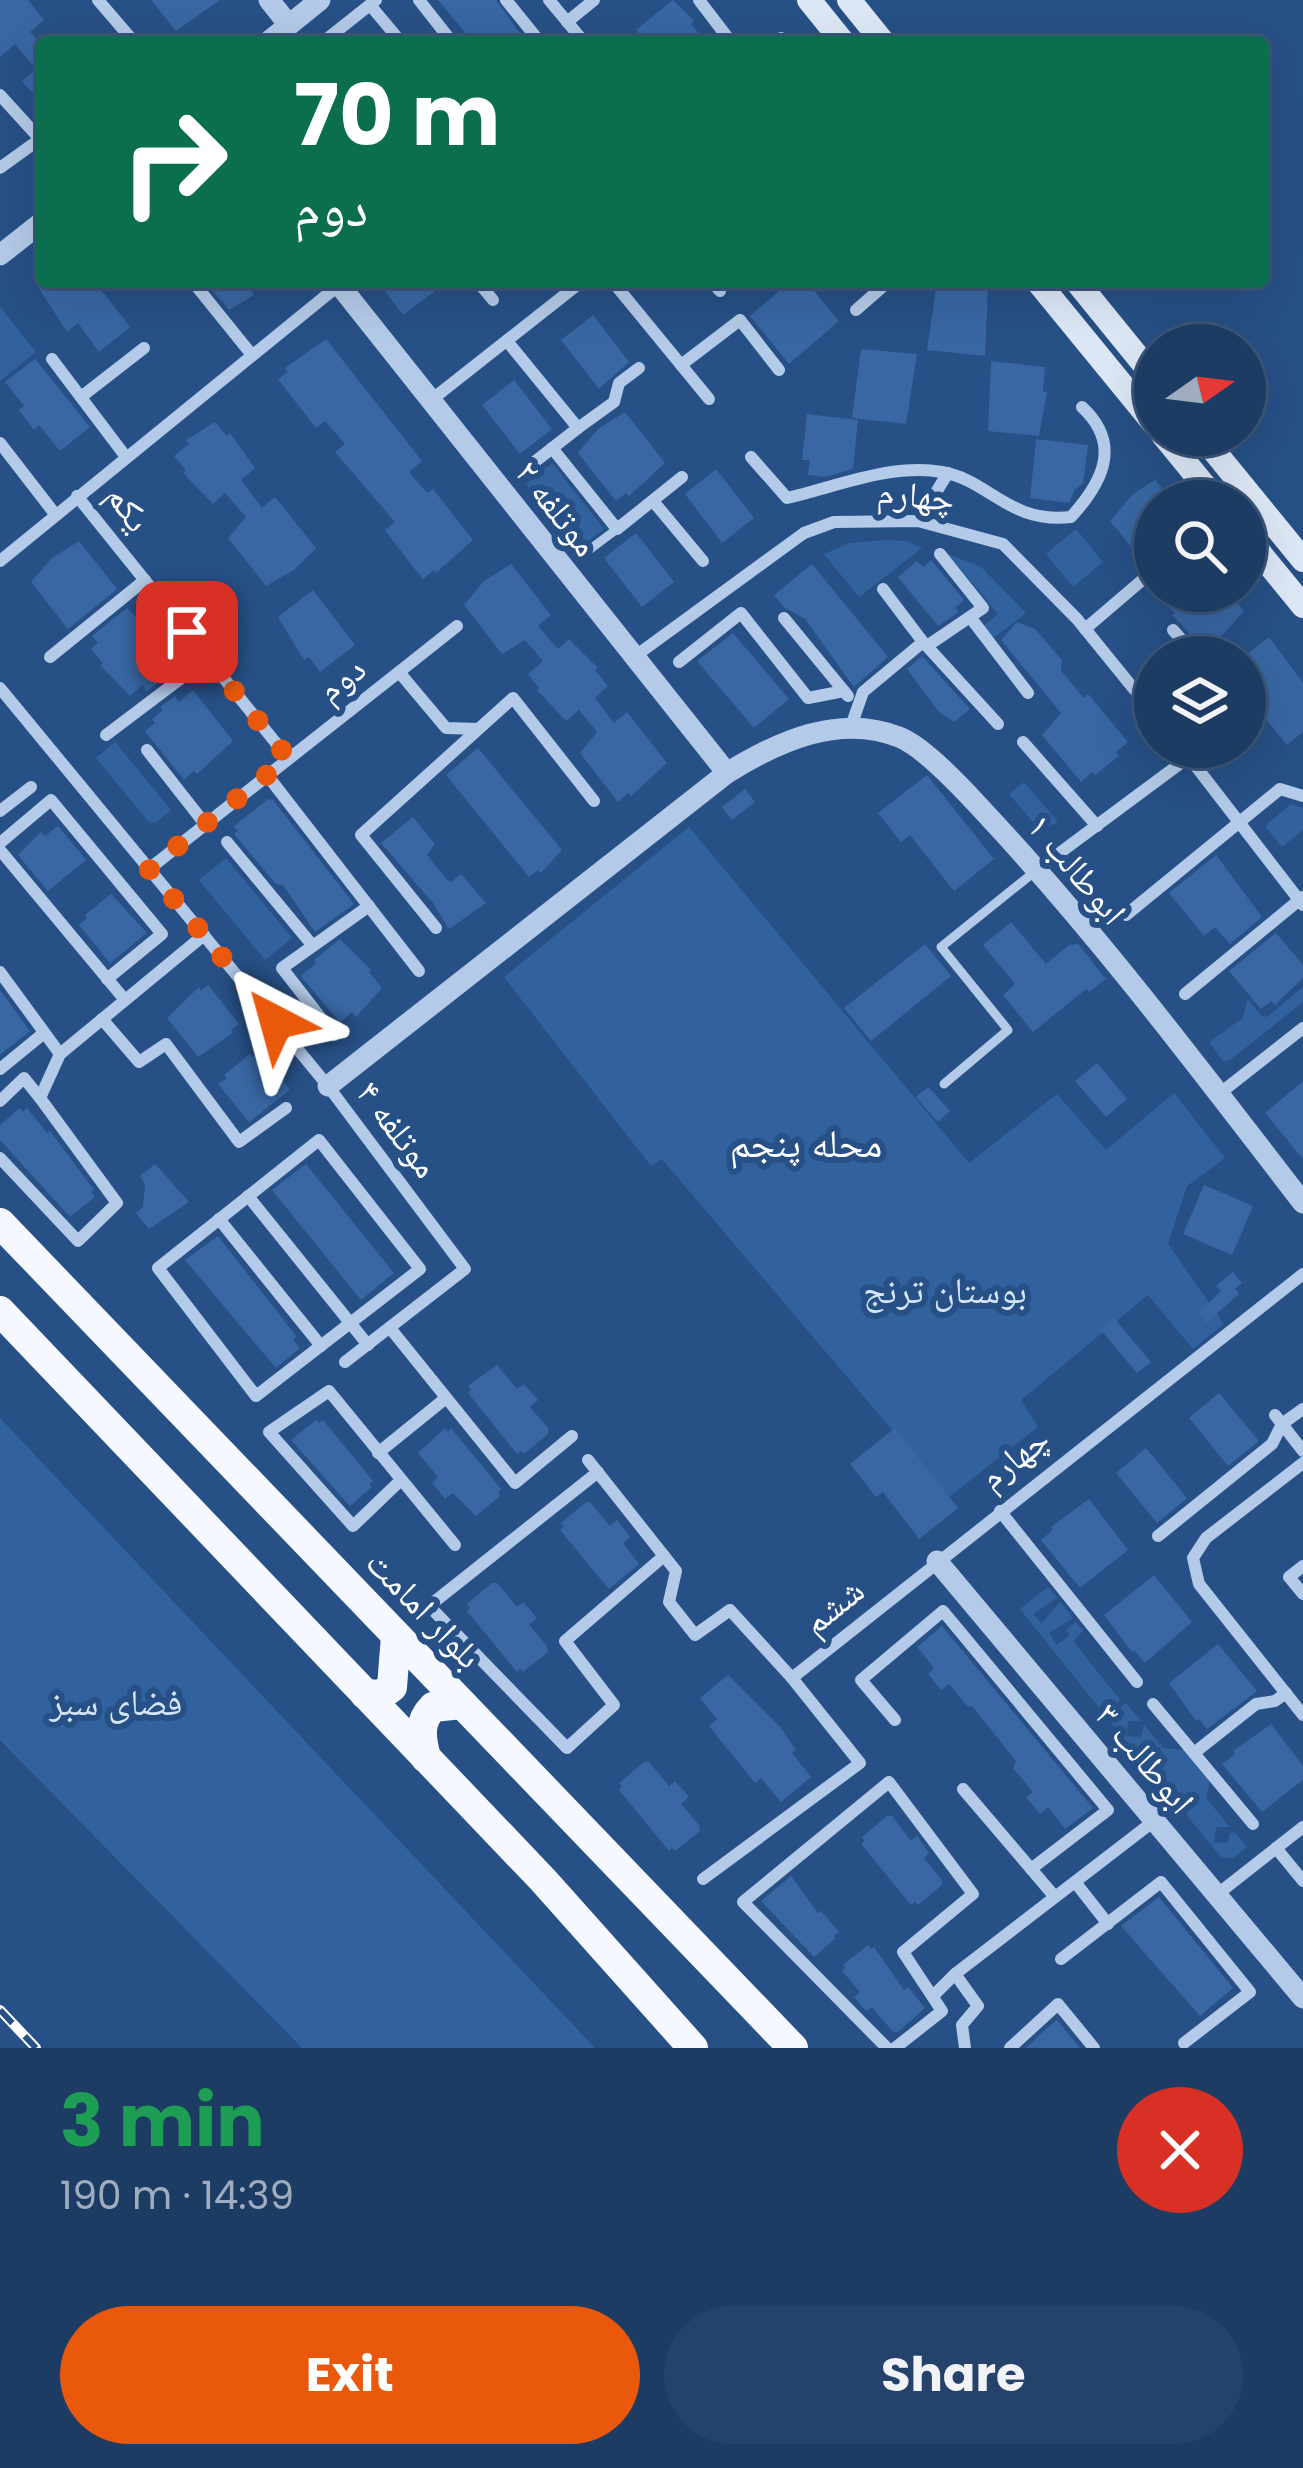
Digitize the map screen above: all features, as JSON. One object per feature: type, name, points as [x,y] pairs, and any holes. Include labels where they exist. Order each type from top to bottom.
[{"type":"main road","points":[[808,0],[838,36]]},
{"type":"main road","points":[[849,0],[878,36]]},
{"type":"main road","points":[[1044,288],[1134,399]]},
{"type":"main road","points":[[1082,288],[1134,352]]},
{"type":"main road","points":[[1180,456],[1200,480]]},
{"type":"main road","points":[[1219,456],[1303,560]]},
{"type":"main road","points":[[1266,561],[1303,606]]},
{"type":"main road","name":"بلوار امامت","points":[[0,1223],[793,2048]]},
{"type":"main road","points":[[0,1311],[543,1880],[693,2048]]},
{"type":"main road","points":[[365,1694],[381,1695],[392,1688],[396,1636]]},
{"type":"main road","points":[[426,1758],[424,1716],[433,1707],[462,1704]]},
{"type":"street","points":[[98,0],[129,36]]},
{"type":"street","points":[[269,0],[289,25]]},
{"type":"street","points":[[275,36],[320,0]]},
{"type":"street","points":[[418,0],[447,36]]},
{"type":"street","points":[[506,0],[534,36]]},
{"type":"street","points":[[549,0],[579,36]]},
{"type":"street","points":[[567,22],[594,0]]},
{"type":"street","points":[[699,0],[726,36]]},
{"type":"street","points":[[330,36],[373,2],[397,36]]},
{"type":"street","points":[[0,95],[36,135]]},
{"type":"street","points":[[0,168],[36,142]]},
{"type":"street","points":[[0,256],[36,227]]},
{"type":"street","points":[[198,288],[252,355]]},
{"type":"street","name":"یکم","points":[[288,758],[77,496],[333,288]]},
{"type":"street","name":"موتلفه ۲","points":[[341,288],[727,773]]},
{"type":"street","points":[[483,288],[493,300]]},
{"type":"street","points":[[430,401],[573,288]]},
{"type":"street","points":[[618,288],[709,399]]},
{"type":"street","points":[[856,310],[881,288]]},
{"type":"street","points":[[681,365],[740,320],[779,370]]},
{"type":"street","points":[[507,341],[578,428]]},
{"type":"street","points":[[81,398],[144,348]]},
{"type":"street","points":[[52,359],[126,457]]},
{"type":"street","points":[[528,467],[614,402],[619,383],[639,368]]},
{"type":"street","points":[[752,457],[787,498],[892,472],[948,473],[1004,504],[1046,519],[1071,517],[1096,490],[1106,453],[1098,422],[1082,406]]},
{"type":"street","points":[[0,443],[56,514]]},
{"type":"street","points":[[552,448],[617,529],[682,477]]},
{"type":"street","points":[[918,521],[948,473]]},
{"type":"street","points":[[3,552],[77,496]]},
{"type":"street","points":[[653,501],[703,561]]},
{"type":"street","name":"چهارم","points":[[634,657],[804,533],[834,522],[918,521],[1003,544],[1134,685]]},
{"type":"street","points":[[850,729],[863,692],[925,644],[983,608],[940,554]]},
{"type":"street","points":[[50,657],[145,580]]},
{"type":"street","points":[[1085,629],[1134,587]]},
{"type":"street","points":[[883,589],[925,644],[998,724]]},
{"type":"street","points":[[679,662],[741,613],[808,698],[844,691]]},
{"type":"street","points":[[970,617],[1028,693]]},
{"type":"street","points":[[784,618],[856,705]]},
{"type":"street","points":[[399,672],[457,626]]},
{"type":"street","points":[[1173,630],[1178,636]]},
{"type":"street","points":[[106,735],[208,658]]},
{"type":"street","name":"دوم","points":[[149,869],[399,672],[446,728],[478,729]]},
{"type":"street","name":"موتلفه ۴","points":[[0,688],[328,1086],[465,1269],[345,1362]]},
{"type":"street","points":[[436,928],[361,835],[513,698],[594,801]]},
{"type":"street","name":"ابوطالب ۱","points":[[727,773],[773,745],[819,731],[850,729],[900,737],[952,778],[1038,869],[1303,1203]]},
{"type":"street","points":[[1023,742],[1096,826]]},
{"type":"street","points":[[147,750],[205,824]]},
{"type":"street","points":[[1038,869],[1166,768]]},
{"type":"street","points":[[1185,994],[1302,901],[1197,768]]},
{"type":"street","points":[[328,1086],[727,773]]},
{"type":"street","points":[[267,775],[418,971]]},
{"type":"street","points":[[0,811],[32,787]]},
{"type":"street","points":[[1126,915],[1280,789],[1303,796]]},
{"type":"street","points":[[107,980],[162,934],[51,800],[0,847],[107,980],[124,1000]]},
{"type":"street","points":[[227,842],[313,946]]},
{"type":"street","points":[[334,1035],[282,968],[368,906]]},
{"type":"street","points":[[40,1098],[59,1054],[204,935]]},
{"type":"street","points":[[0,972],[59,1054]]},
{"type":"street","points":[[102,1019],[139,1062],[166,1044],[239,1142],[286,1108]]},
{"type":"street","points":[[1219,1094],[1303,1028]]},
{"type":"street","points":[[0,1069],[44,1033]]},
{"type":"street","points":[[0,1101],[24,1078],[117,1203],[77,1241],[0,1158]]},
{"type":"street","points":[[319,1140],[420,1269],[256,1396],[158,1268],[248,1196],[319,1140]]},
{"type":"street","points":[[248,1196],[368,1345]]},
{"type":"street","points":[[219,1219],[321,1346]]},
{"type":"street","name":"چهارم","points":[[937,1561],[1303,1274]]},
{"type":"street","points":[[390,1328],[515,1483],[572,1436]]},
{"type":"street","points":[[401,1480],[353,1526],[269,1432],[329,1391],[455,1545]]},
{"type":"street","points":[[378,1453],[446,1398]]},
{"type":"street","points":[[1278,1419],[1303,1409]]},
{"type":"street","points":[[1278,1419],[1303,1451]]},
{"type":"street","points":[[1158,1536],[1272,1444],[1278,1419]]},
{"type":"street","points":[[589,1460],[664,1556],[565,1641],[614,1705],[567,1748],[429,1606],[598,1472]]},
{"type":"street","points":[[1303,1463],[1207,1538],[1193,1558],[1199,1584],[1303,1715]]},
{"type":"street","points":[[1000,1511],[1137,1682]]},
{"type":"street","name":"ششم","points":[[664,1556],[676,1571],[669,1602],[695,1635],[730,1610],[792,1678],[937,1561]]},
{"type":"street","name":"ابوطالب ۳","points":[[937,1561],[1303,1998]]},
{"type":"street","points":[[1303,1566],[1289,1577],[1303,1594]]},
{"type":"street","points":[[895,1720],[861,1680],[943,1611],[1108,1810],[1031,1869]]},
{"type":"street","points":[[703,1879],[860,1763],[792,1678]]},
{"type":"street","points":[[1194,1753],[1256,1703],[1275,1702],[1286,1693]]},
{"type":"street","points":[[1153,1704],[1252,1824]]},
{"type":"street","points":[[889,1782],[973,1894],[903,1952],[942,2011],[891,2048],[743,1902],[889,1782]]},
{"type":"street","points":[[963,1789],[1055,1897]]},
{"type":"street","points":[[933,1996],[1154,1821]]},
{"type":"street","points":[[1219,1893],[1303,1827]]},
{"type":"street","points":[[1276,1848],[1303,1881]]},
{"type":"street","points":[[1075,1882],[1108,1924]]},
{"type":"street","points":[[1061,1959],[1161,1882],[1250,1992],[1184,2043]]},
{"type":"street","points":[[955,1974],[978,2006],[962,2025],[961,2046]]},
{"type":"street","points":[[1010,2048],[1058,2004],[1094,2048]]},
{"type":"lane","points":[[589,550],[617,529]]},
{"type":"lane","points":[[944,1084],[1008,1030],[941,946],[1038,869]]},
{"type":"green space","points":[[0,307],[36,352],[0,381]]},
{"type":"green space","points":[[552,463],[604,529],[578,549],[526,484]]},
{"type":"green space","points":[[1076,529],[1103,562],[1073,587],[1046,554]]},
{"type":"green space","points":[[885,540],[922,548],[859,597],[824,554],[850,543]]},
{"type":"green space","points":[[948,554],[981,567],[1026,613],[992,639],[981,628],[998,614]]},
{"type":"green space","points":[[115,742],[171,810],[155,823],[148,821],[96,758]]},
{"type":"green space","points":[[1024,782],[1058,822],[1040,830],[1009,794]]},
{"type":"green space","points":[[1291,804],[1303,808],[1303,830],[1282,847],[1265,826]]},
{"type":"green space","name":"بوستان ترنج","points":[[689,827],[969,1163],[1057,1094],[1106,1150],[1174,1093],[1225,1158],[1187,1186],[1168,1244],[1224,1324],[1193,1349],[1148,1295],[1021,1400],[1038,1427],[949,1497],[662,1159],[651,1166],[504,977]]},
{"type":"green space","points":[[226,858],[292,938],[265,960],[199,880]]},
{"type":"green space","points":[[1303,987],[1303,1002],[1223,1061],[1209,1042],[1243,1018],[1247,999],[1267,1017]]},
{"type":"green space","name":"فضای سبز","points":[[0,1418],[595,2048],[302,2048],[0,1740]]},
{"type":"green space","points":[[1048,1587],[1057,1598],[1033,1614],[1042,1623],[1060,1602],[1073,1618],[1049,1633],[1057,1645],[1070,1635],[1066,1630],[1076,1622],[1083,1631],[1073,1641],[1120,1700],[1104,1714],[1020,1609]]},
{"type":"green space","points":[[1126,1703],[1141,1721],[1128,1721],[1127,1736],[1141,1737],[1144,1724],[1163,1748],[1184,1750],[1210,1780],[1206,1798],[1230,1827],[1216,1827],[1214,1842],[1228,1843],[1230,1833],[1235,1833],[1247,1847],[1233,1858],[1221,1857],[1107,1718]]},
{"type":"building","points":[[0,0],[28,0],[44,20],[30,32],[36,38],[36,69],[15,44],[0,57]]},
{"type":"building","points":[[151,0],[220,0],[176,31]]},
{"type":"building","points":[[438,0],[496,0],[522,36],[474,33],[468,36]]},
{"type":"building","points":[[673,0],[694,21],[691,24],[701,36],[640,36],[636,30]]},
{"type":"building","points":[[36,69],[36,97],[22,81]]},
{"type":"building","points":[[39,288],[100,288],[130,327],[99,352],[78,323],[67,332]]},
{"type":"building","points":[[211,288],[255,288],[254,295],[229,310]]},
{"type":"building","points":[[383,288],[433,288],[435,291],[403,315]]},
{"type":"building","points":[[783,288],[812,288],[839,321],[789,364],[750,316]]},
{"type":"building","points":[[936,288],[988,288],[985,356],[927,350]]},
{"type":"building","points":[[593,315],[629,362],[599,389],[561,340]]},
{"type":"building","points":[[326,339],[422,461],[409,472],[427,493],[433,489],[473,540],[423,579],[385,530],[395,522],[335,452],[345,444],[325,421],[316,428],[278,379],[288,372],[285,368]]},
{"type":"building","points":[[861,349],[917,354],[906,424],[852,418]]},
{"type":"building","points":[[35,359],[90,427],[60,451],[39,425],[34,430],[19,410],[24,406],[5,382]]},
{"type":"building","points":[[991,361],[1045,367],[1043,391],[1047,392],[1039,436],[988,431]]},
{"type":"building","points":[[514,380],[552,429],[520,454],[482,405]]},
{"type":"building","points":[[625,412],[665,463],[629,496],[626,493],[616,501],[578,453],[598,429]]},
{"type":"building","points":[[807,414],[858,420],[853,469],[826,477],[808,475],[810,460],[802,460]]},
{"type":"building","points":[[215,422],[227,436],[230,433],[255,468],[241,480],[262,508],[275,497],[316,548],[294,570],[266,586],[228,538],[246,517],[225,493],[213,504],[183,473],[186,470],[174,456],[189,444],[186,440]]},
{"type":"building","points":[[1036,439],[1088,445],[1083,484],[1069,503],[1030,498]]},
{"type":"building","points":[[716,469],[754,518],[722,543],[685,494]]},
{"type":"building","points":[[1134,493],[1134,550],[1110,521]]},
{"type":"building","points":[[636,533],[674,582],[642,607],[604,558]]},
{"type":"building","points":[[79,541],[117,589],[68,629],[31,582],[52,558]]},
{"type":"building","points":[[931,560],[964,600],[955,608],[959,612],[938,626],[898,577],[917,561],[923,567]]},
{"type":"building","points":[[511,564],[551,615],[538,626],[558,649],[569,639],[598,668],[608,686],[595,698],[614,723],[627,712],[667,763],[631,796],[628,793],[618,802],[580,753],[597,732],[579,710],[566,721],[537,690],[528,674],[543,661],[525,640],[502,654],[464,605],[484,581]]},
{"type":"building","points":[[812,564],[888,657],[854,687],[805,619],[774,595]]},
{"type":"building","points":[[313,590],[355,645],[320,672],[309,657],[304,660],[278,617]]},
{"type":"building","points":[[127,608],[161,642],[158,645],[172,661],[158,673],[161,680],[147,691],[142,685],[130,696],[91,649],[98,643],[92,636]]},
{"type":"building","points":[[1243,612],[1222,636],[1192,636],[1172,615]]},
{"type":"building","points":[[1017,622],[1035,629],[1062,660],[1061,671],[1084,698],[1088,694],[1128,742],[1116,752],[1119,756],[1081,782],[1042,735],[1061,713],[1001,640]]},
{"type":"building","points":[[733,633],[789,699],[754,728],[697,661]]},
{"type":"building","points":[[1269,637],[1303,683],[1303,732],[1287,745],[1266,720]]},
{"type":"building","points":[[922,656],[970,709],[954,722],[939,712],[907,669]]},
{"type":"building","points":[[193,690],[233,741],[184,780],[145,731],[155,723],[152,719],[163,710],[160,707],[175,696],[179,702]]},
{"type":"building","points":[[478,748],[562,850],[541,873],[538,870],[529,877],[446,775]]},
{"type":"building","points":[[927,775],[994,859],[954,891],[910,835],[901,842],[878,813]]},
{"type":"building","points":[[745,789],[755,802],[732,820],[722,807]]},
{"type":"building","points":[[268,799],[354,904],[315,932],[283,885],[276,884],[234,834],[238,831],[234,826]]},
{"type":"building","points":[[413,817],[435,844],[427,855],[447,880],[461,874],[486,903],[449,929],[381,843]]},
{"type":"building","points":[[58,826],[86,860],[48,891],[18,855],[41,832],[45,836]]},
{"type":"building","points":[[1216,855],[1262,917],[1230,944],[1215,927],[1204,936],[1169,893]]},
{"type":"building","points":[[111,894],[147,933],[110,963],[79,925]]},
{"type":"building","points":[[1011,922],[1046,964],[1069,945],[1078,944],[1106,979],[1089,992],[1086,989],[1033,1032],[1003,995],[1015,984],[983,945]]},
{"type":"building","points":[[1276,933],[1303,965],[1303,978],[1275,1005],[1271,1001],[1261,1009],[1229,971]]},
{"type":"building","points":[[340,939],[382,988],[356,1017],[352,1012],[340,1023],[301,976]]},
{"type":"building","points":[[925,944],[951,976],[871,1041],[844,1008]]},
{"type":"building","points":[[208,985],[239,1024],[198,1057],[167,1018],[199,987],[201,991]]},
{"type":"building","points":[[0,990],[30,1031],[0,1055]]},
{"type":"building","points":[[259,1052],[290,1090],[249,1122],[218,1084],[250,1054]]},
{"type":"building","points":[[1097,1063],[1127,1099],[1106,1117],[1075,1081]]},
{"type":"building","points":[[1303,1081],[1303,1159],[1265,1113]]},
{"type":"building","points":[[928,1087],[950,1111],[938,1122],[916,1097]]},
{"type":"building","points":[[20,1108],[23,1112],[27,1108],[50,1131],[94,1190],[95,1197],[70,1217],[0,1140],[0,1125]]},
{"type":"building","points":[[155,1164],[189,1202],[149,1229],[136,1213],[143,1207],[145,1184],[140,1176]]},
{"type":"building","points":[[306,1164],[394,1273],[361,1300],[272,1190]]},
{"type":"building","points":[[1204,1185],[1253,1206],[1232,1255],[1183,1234]]},
{"type":"building","points":[[218,1236],[297,1337],[293,1340],[300,1348],[276,1368],[185,1260]]},
{"type":"building","points":[[1233,1272],[1242,1283],[1235,1289],[1239,1294],[1206,1323],[1198,1313],[1221,1291],[1216,1286]]},
{"type":"building","points":[[1114,1318],[1151,1362],[1137,1373],[1100,1329]]},
{"type":"building","points":[[497,1365],[517,1389],[524,1384],[538,1400],[530,1407],[548,1428],[548,1434],[524,1454],[517,1454],[468,1393],[468,1386]]},
{"type":"building","points":[[1219,1393],[1259,1441],[1228,1466],[1189,1418]]},
{"type":"building","points":[[316,1420],[323,1420],[373,1481],[350,1506],[291,1440]]},
{"type":"building","points":[[445,1428],[448,1432],[451,1428],[501,1489],[500,1496],[476,1516],[453,1493],[445,1499],[432,1483],[438,1477],[418,1453]]},
{"type":"building","points":[[895,1428],[958,1508],[919,1539],[883,1492],[876,1497],[850,1464]]},
{"type":"building","points":[[1146,1448],[1187,1498],[1157,1523],[1116,1473]]},
{"type":"building","points":[[1089,1499],[1128,1550],[1080,1588],[1041,1540]]},
{"type":"building","points":[[586,1502],[610,1526],[617,1520],[630,1537],[623,1543],[639,1564],[609,1589],[560,1530],[561,1523]]},
{"type":"building","points":[[1154,1575],[1192,1622],[1145,1663],[1104,1615]]},
{"type":"building","points":[[492,1583],[517,1607],[523,1602],[537,1618],[529,1625],[547,1646],[548,1652],[523,1672],[517,1672],[467,1611],[467,1604]]},
{"type":"building","points":[[942,1626],[1093,1808],[1065,1829],[1048,1807],[1040,1814],[1026,1797],[1033,1792],[1013,1768],[1016,1761],[973,1707],[949,1684],[941,1690],[928,1674],[934,1668],[917,1647]]},
{"type":"building","points":[[1218,1644],[1257,1691],[1207,1729],[1169,1683]]},
{"type":"building","points":[[728,1675],[781,1728],[796,1750],[792,1753],[811,1777],[781,1802],[761,1778],[755,1783],[709,1726],[717,1719],[700,1698]]},
{"type":"building","points":[[1271,1724],[1303,1766],[1303,1780],[1262,1812],[1222,1764]]},
{"type":"building","points":[[644,1762],[669,1786],[675,1781],[689,1797],[681,1804],[699,1825],[700,1831],[675,1851],[669,1851],[619,1790],[619,1783]]},
{"type":"building","points":[[892,1816],[911,1841],[917,1836],[929,1853],[924,1858],[942,1880],[918,1905],[911,1905],[861,1844],[862,1837]]},
{"type":"building","points":[[791,1876],[839,1932],[814,1957],[761,1901]]},
{"type":"building","points":[[1159,1897],[1233,1988],[1200,2016],[1121,1926]]},
{"type":"building","points":[[868,1945],[925,2008],[898,2032],[872,2007],[866,2011],[854,1997],[860,1992],[842,1971]]},
{"type":"building","points":[[1057,2020],[1080,2048],[1026,2048],[1047,2028]]},
{"type":"railway","points":[[0,2010],[36,2048]]},
{"type":"district","name":"محله پنجم","points":[[806,1143]]},
{"type":"route","points":[[187,632],[288,758],[149,869],[276,1022]]}]
